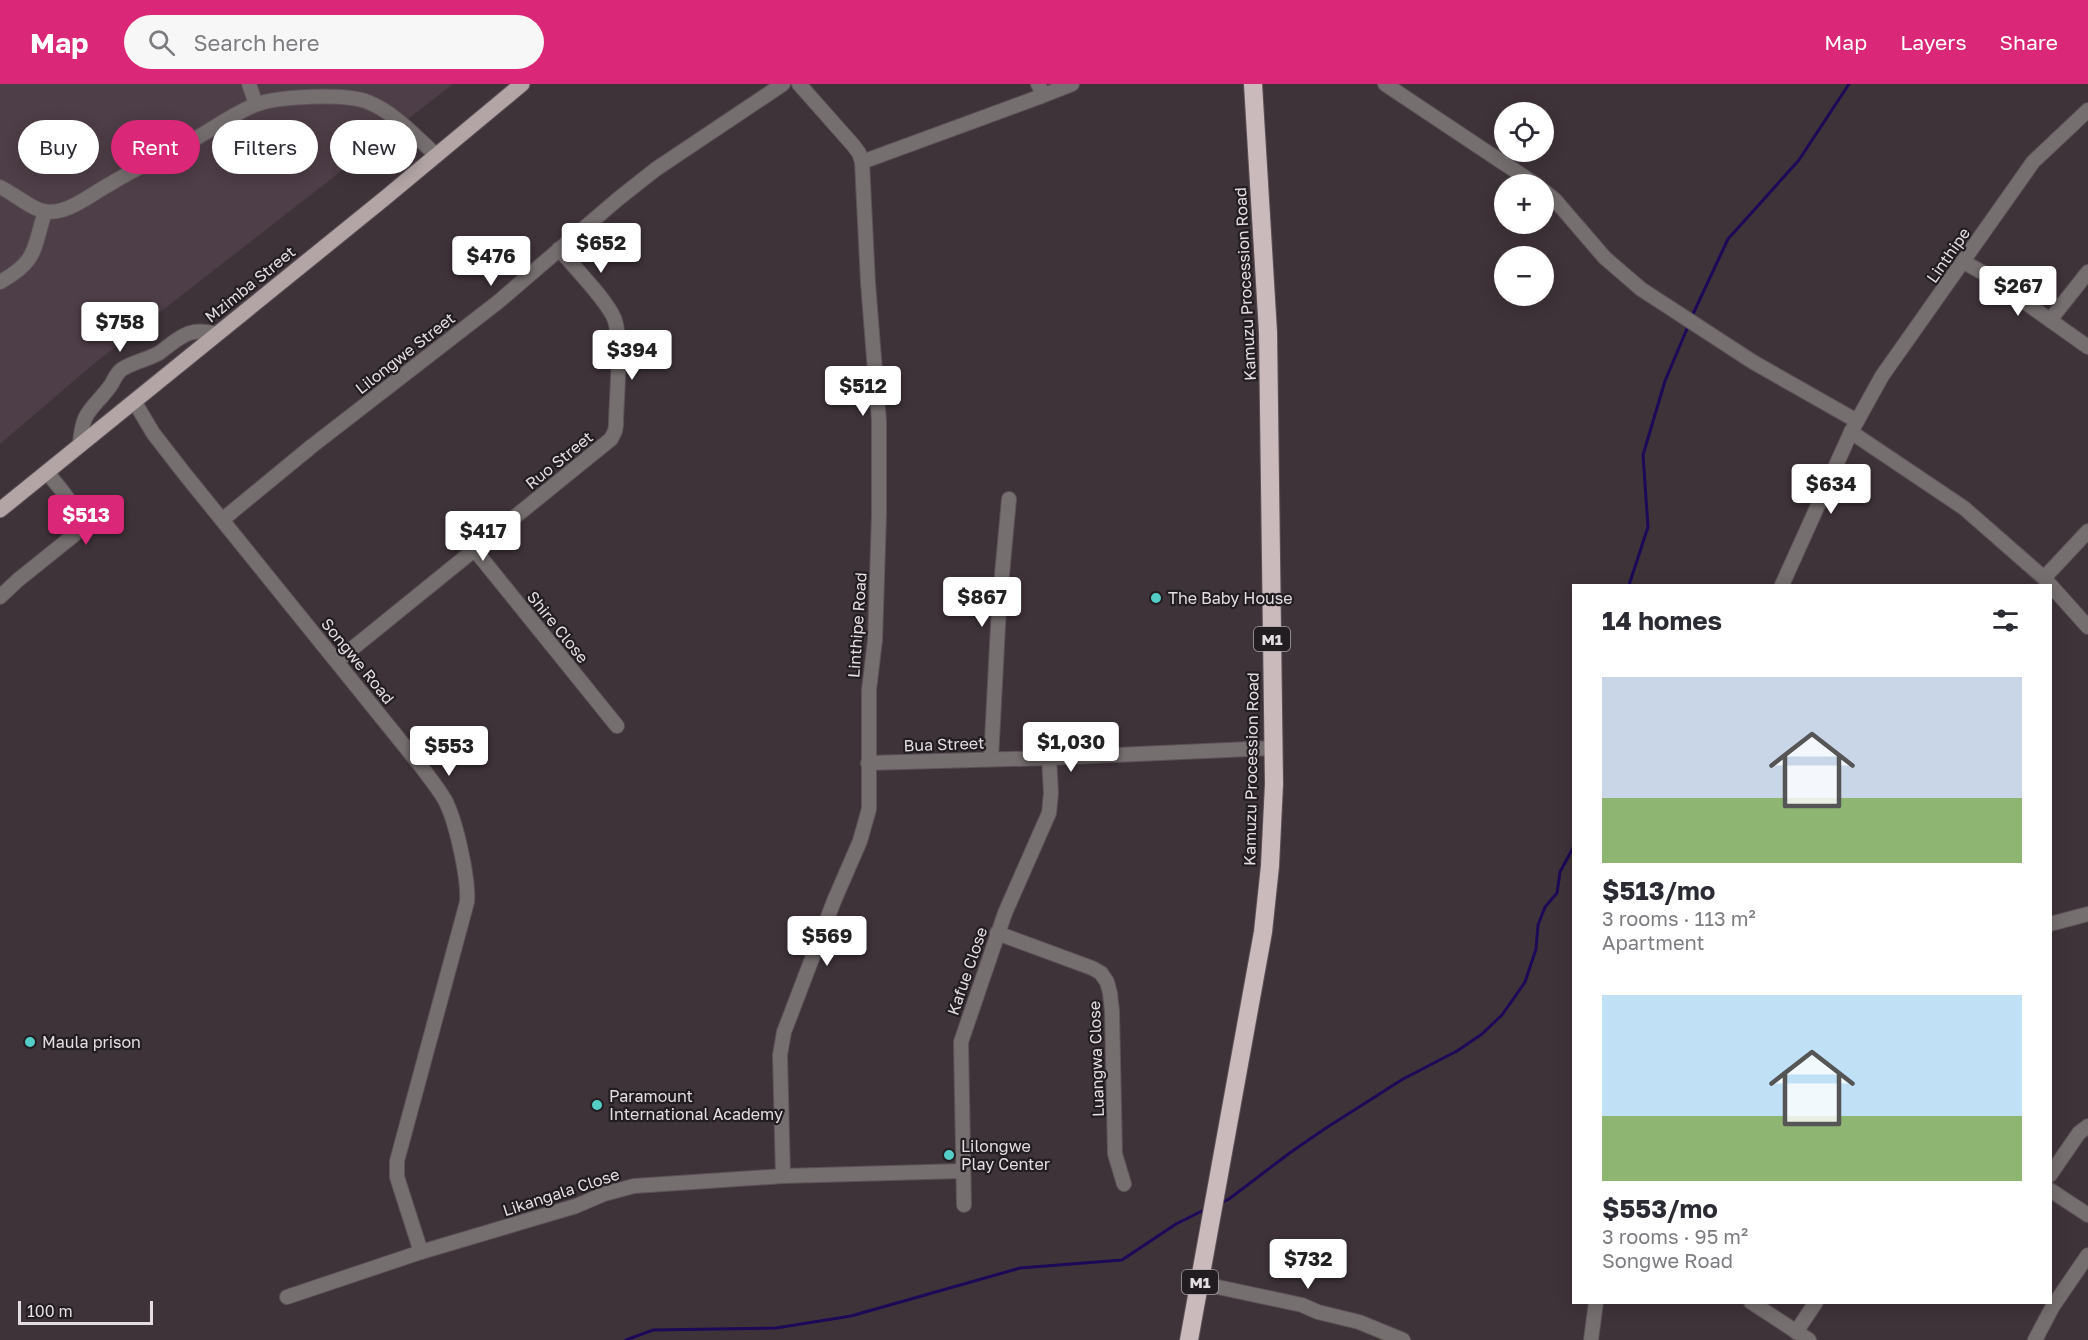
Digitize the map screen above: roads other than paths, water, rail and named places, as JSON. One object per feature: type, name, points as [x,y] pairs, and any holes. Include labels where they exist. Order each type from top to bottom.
[{"type":"highway","name":"Kamuzu Procession Road","points":[[1189,1340],[1263,932],[1272,834],[1274,784],[1268,332],[1253,84]]},
{"type":"main road","name":"Mzimba Street","points":[[0,510],[522,84]]},
{"type":"street","points":[[249,84],[256,105]]},
{"type":"street","name":"Lilongwe Street","points":[[222,520],[498,303],[656,169],[783,84]]},
{"type":"street","name":"Linthipe Road","points":[[783,1176],[780,1055],[784,1032],[866,824],[869,809],[869,690],[875,640],[879,421],[868,283],[862,162],[853,145],[799,84]]},
{"type":"street","points":[[862,162],[1039,90],[1072,84]]},
{"type":"street","points":[[1385,84],[1519,174]]},
{"type":"street","points":[[0,187],[34,208],[45,212],[58,211],[72,206],[126,174],[256,105],[275,100],[324,96],[365,101],[383,109],[436,155]]},
{"type":"street","name":"Linthipe","points":[[1782,584],[1854,427],[1882,376],[2033,162],[2088,110]]},
{"type":"street","points":[[1554,199],[1605,258],[1641,289],[1854,427],[1964,508],[2050,584]]},
{"type":"street","points":[[0,282],[27,263],[34,253],[45,212]]},
{"type":"street","name":"Ruo Street","points":[[337,661],[602,447],[615,431],[618,336],[614,318],[559,249]]},
{"type":"street","points":[[1964,262],[1985,274],[2088,347]]},
{"type":"street","points":[[2050,320],[2088,272]]},
{"type":"street","points":[[80,445],[81,427],[86,415],[112,384],[118,372],[159,353],[175,339],[184,335],[196,331],[217,334]]},
{"type":"street","name":"Songwe Road","points":[[134,400],[153,433],[420,765],[446,802],[468,890],[464,914],[397,1161],[397,1177],[422,1252]]},
{"type":"street","points":[[0,597],[74,536],[77,530],[79,523],[75,509],[47,472]]},
{"type":"street","points":[[991,759],[999,607],[1010,499]]},
{"type":"street","points":[[2044,578],[2088,531]]},
{"type":"street","name":"Shire Close","points":[[474,549],[617,726]]},
{"type":"street","points":[[2052,586],[2088,627]]},
{"type":"street","name":"Bua Street","points":[[868,763],[1273,748]]},
{"type":"street","name":"Kafue Close","points":[[964,1205],[961,1042],[998,933],[1049,813],[1051,793],[1049,758]]},
{"type":"street","points":[[2052,923],[2088,914]]},
{"type":"street","name":"Luangwa Close","points":[[998,933],[1092,968],[1101,973],[1107,982],[1112,1011],[1115,1154],[1124,1184]]},
{"type":"street","points":[[2052,1172],[2084,1129],[2088,1120]]},
{"type":"street","name":"Likangala Close","points":[[287,1297],[634,1186],[783,1176],[963,1171]]},
{"type":"street","points":[[2052,1191],[2088,1215]]},
{"type":"street","points":[[2035,1340],[2053,1306],[2088,1255]]},
{"type":"street","points":[[1199,1283],[1302,1305],[1318,1312],[1359,1322],[1403,1340]]},
{"type":"street","points":[[1591,1340],[1596,1304]]},
{"type":"street","points":[[1754,1304],[1809,1340]]},
{"type":"street","points":[[1796,1332],[1815,1304]]},
{"type":"waterway","points":[[1693,314],[1728,239],[1799,160],[1849,84]]},
{"type":"waterway","points":[[1629,584],[1648,527],[1643,455],[1665,381],[1689,324]]},
{"type":"waterway","points":[[1221,1203],[1326,1128],[1403,1079],[1457,1051],[1482,1034],[1502,1015],[1525,982],[1536,949],[1538,925],[1545,907],[1557,893],[1560,872],[1572,850]]},
{"type":"waterway","points":[[626,1340],[653,1330],[776,1328],[851,1316],[1020,1268],[1122,1260],[1176,1224],[1204,1210]]},
{"type":"place","name":"The Baby House","points":[[1156,598]]},
{"type":"place","name":"Maula prison","points":[[30,1042]]},
{"type":"place","name":"Paramount International Academy","points":[[597,1105]]},
{"type":"place","name":"Lilongwe Play Center","points":[[949,1155]]}]
